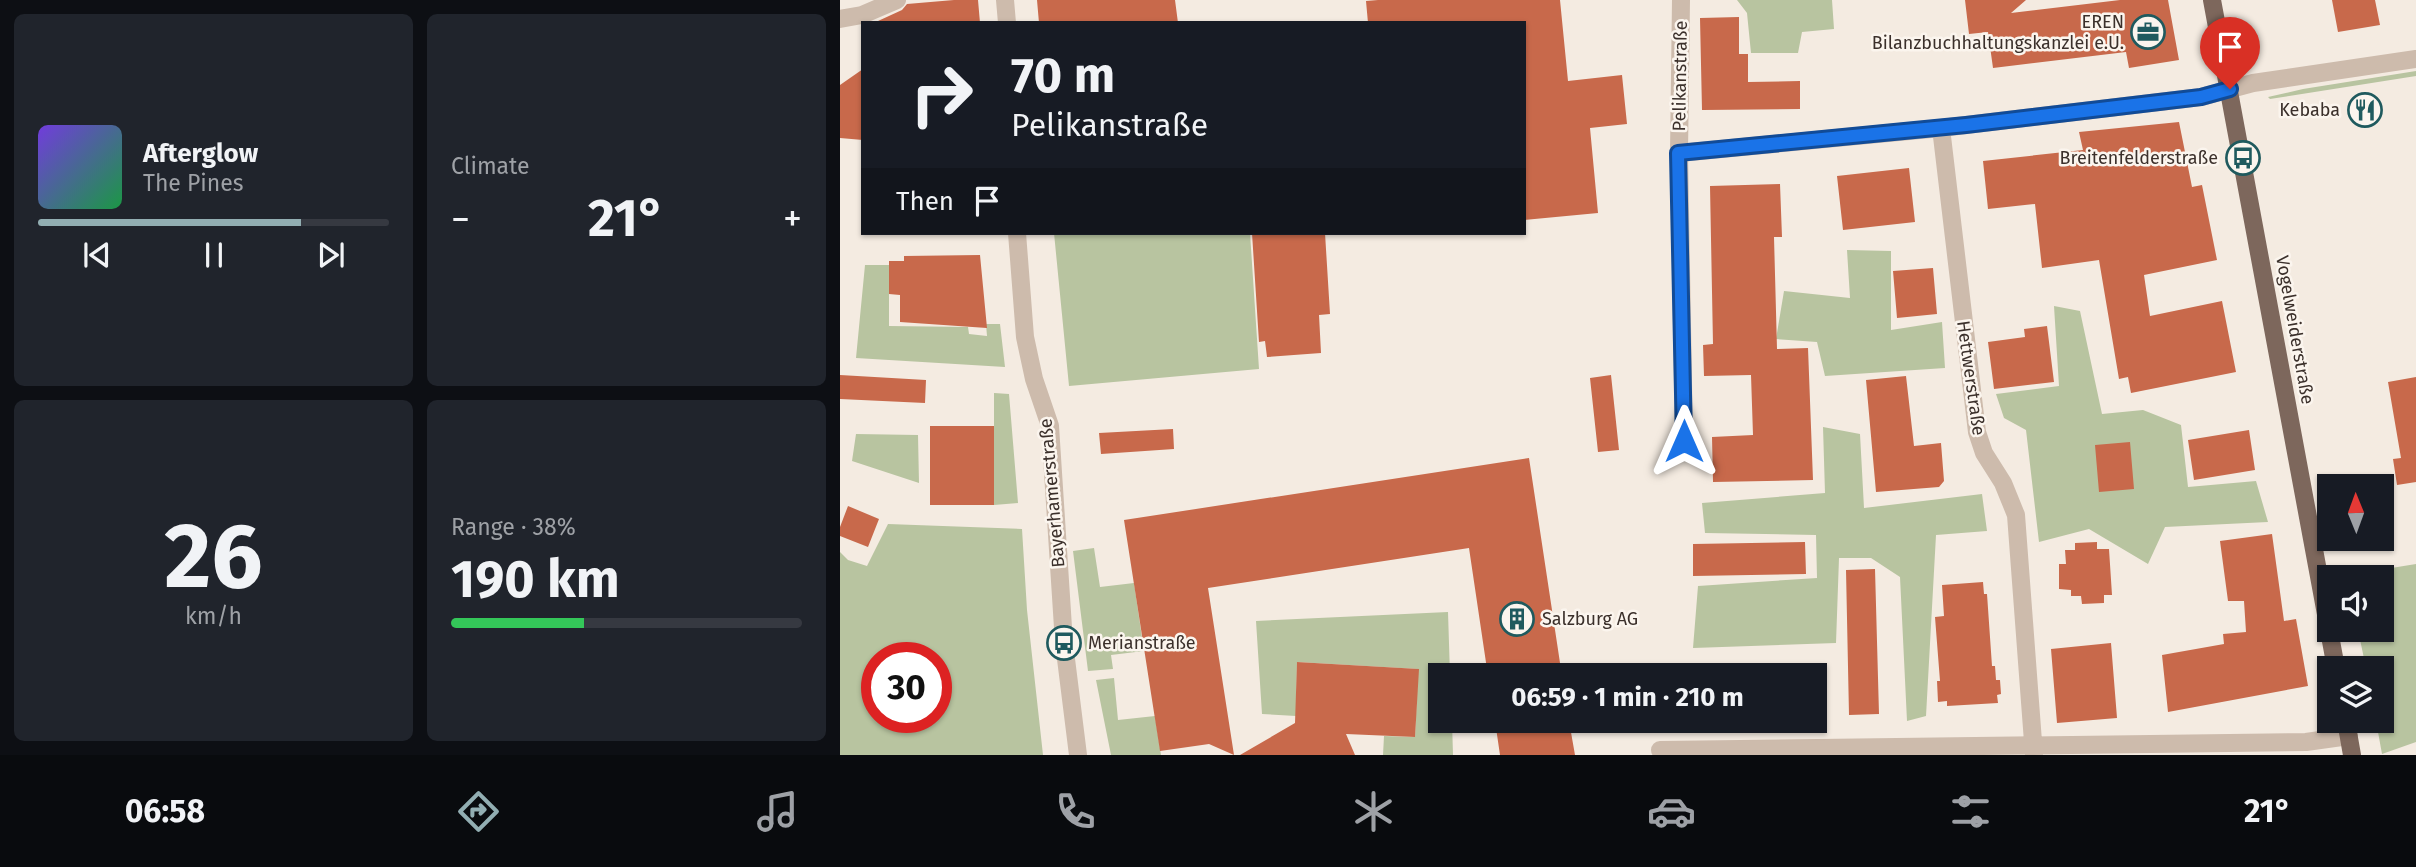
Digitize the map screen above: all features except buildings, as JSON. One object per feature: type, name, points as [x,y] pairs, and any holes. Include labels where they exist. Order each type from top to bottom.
[{"type":"main road","name":"Vogelweiderstraße","points":[[2212,0],[2334,656]]},
{"type":"main road","points":[[2349,733],[2353,755]]},
{"type":"street","points":[[840,19],[862,15],[897,0]]},
{"type":"street","points":[[1005,0],[1007,21]]},
{"type":"street","name":"Pelikanstraße","points":[[1681,0],[1678,153],[1684,441]]},
{"type":"street","name":"Pelikanstraße","points":[[1678,153],[1941,128],[2201,97],[2230,89],[2416,59]]},
{"type":"street","name":"Hettwerstraße","points":[[1941,128],[1977,432],[1984,453],[2003,483],[2016,516],[2033,750]]},
{"type":"street","name":"Bayerhamerstraße","points":[[1017,235],[1025,337],[1034,379],[1050,426],[1064,643],[1078,755]]},
{"type":"street","points":[[1660,750],[2033,750],[2306,742],[2335,733]]},
{"type":"green space","points":[[1737,0],[1832,0],[1834,29],[1802,32],[1798,53],[1751,53],[1747,13]]},
{"type":"green space","points":[[2416,71],[2416,76],[2270,99],[2268,97],[2303,89]]},
{"type":"green space","points":[[1054,235],[1250,235],[1259,369],[1069,386]]},
{"type":"green space","points":[[1847,250],[1891,251],[1891,330],[1942,322],[1945,368],[1825,376],[1817,342],[1776,339],[1784,291],[1850,298]]},
{"type":"green space","points":[[865,265],[889,265],[889,326],[968,327],[969,334],[987,336],[986,324],[1000,324],[1005,367],[856,358]]},
{"type":"green space","points":[[2054,306],[2080,311],[2102,414],[2143,410],[2181,425],[2188,487],[2256,481],[2268,522],[2165,527],[2148,564],[2089,529],[2039,542],[2026,430],[2004,418],[1996,394],[2059,386]]},
{"type":"green space","points":[[994,393],[1009,394],[1018,503],[994,505]]},
{"type":"green space","points":[[1823,427],[1860,434],[1864,508],[1982,494],[1987,531],[1936,535],[1926,716],[1907,721],[1900,577],[1871,558],[1839,558],[1836,643],[1693,648],[1698,586],[1817,578],[1816,535],[1705,533],[1702,503],[1825,493]]},
{"type":"green space","points":[[856,434],[918,435],[919,483],[852,461]]},
{"type":"green space","points":[[888,524],[1022,529],[1027,610],[1043,755],[840,755],[840,552],[848,560],[867,566]]},
{"type":"green space","points":[[1094,548],[1100,587],[1134,583],[1144,651],[1111,655],[1113,669],[1088,671],[1073,551]]},
{"type":"green space","points":[[2416,564],[2416,742],[2382,754],[2378,733],[2394,733],[2394,656],[2363,656],[2361,642],[2394,642],[2394,568]]},
{"type":"green space","points":[[1448,612],[1450,663],[1428,663],[1428,733],[1452,733],[1453,755],[1383,755],[1384,736],[1415,737],[1418,669],[1297,662],[1296,716],[1262,714],[1256,621]]},
{"type":"green space","points":[[1114,678],[1118,720],[1155,716],[1161,755],[1111,755],[1096,680]]},
{"type":"place","name":"EREN Bilanzbuchhaltungskanzlei e.U.","points":[[2148,32]]},
{"type":"place","name":"Kebaba","points":[[2365,110]]},
{"type":"place","name":"Breitenfelderstraße","points":[[2243,158]]},
{"type":"place","name":"Salzburg AG","points":[[1517,619]]},
{"type":"place","name":"Merianstraße","points":[[1064,643]]},
{"type":"route","points":[[1684,441],[1678,153],[1966,125],[2201,97],[2230,89]]}]
